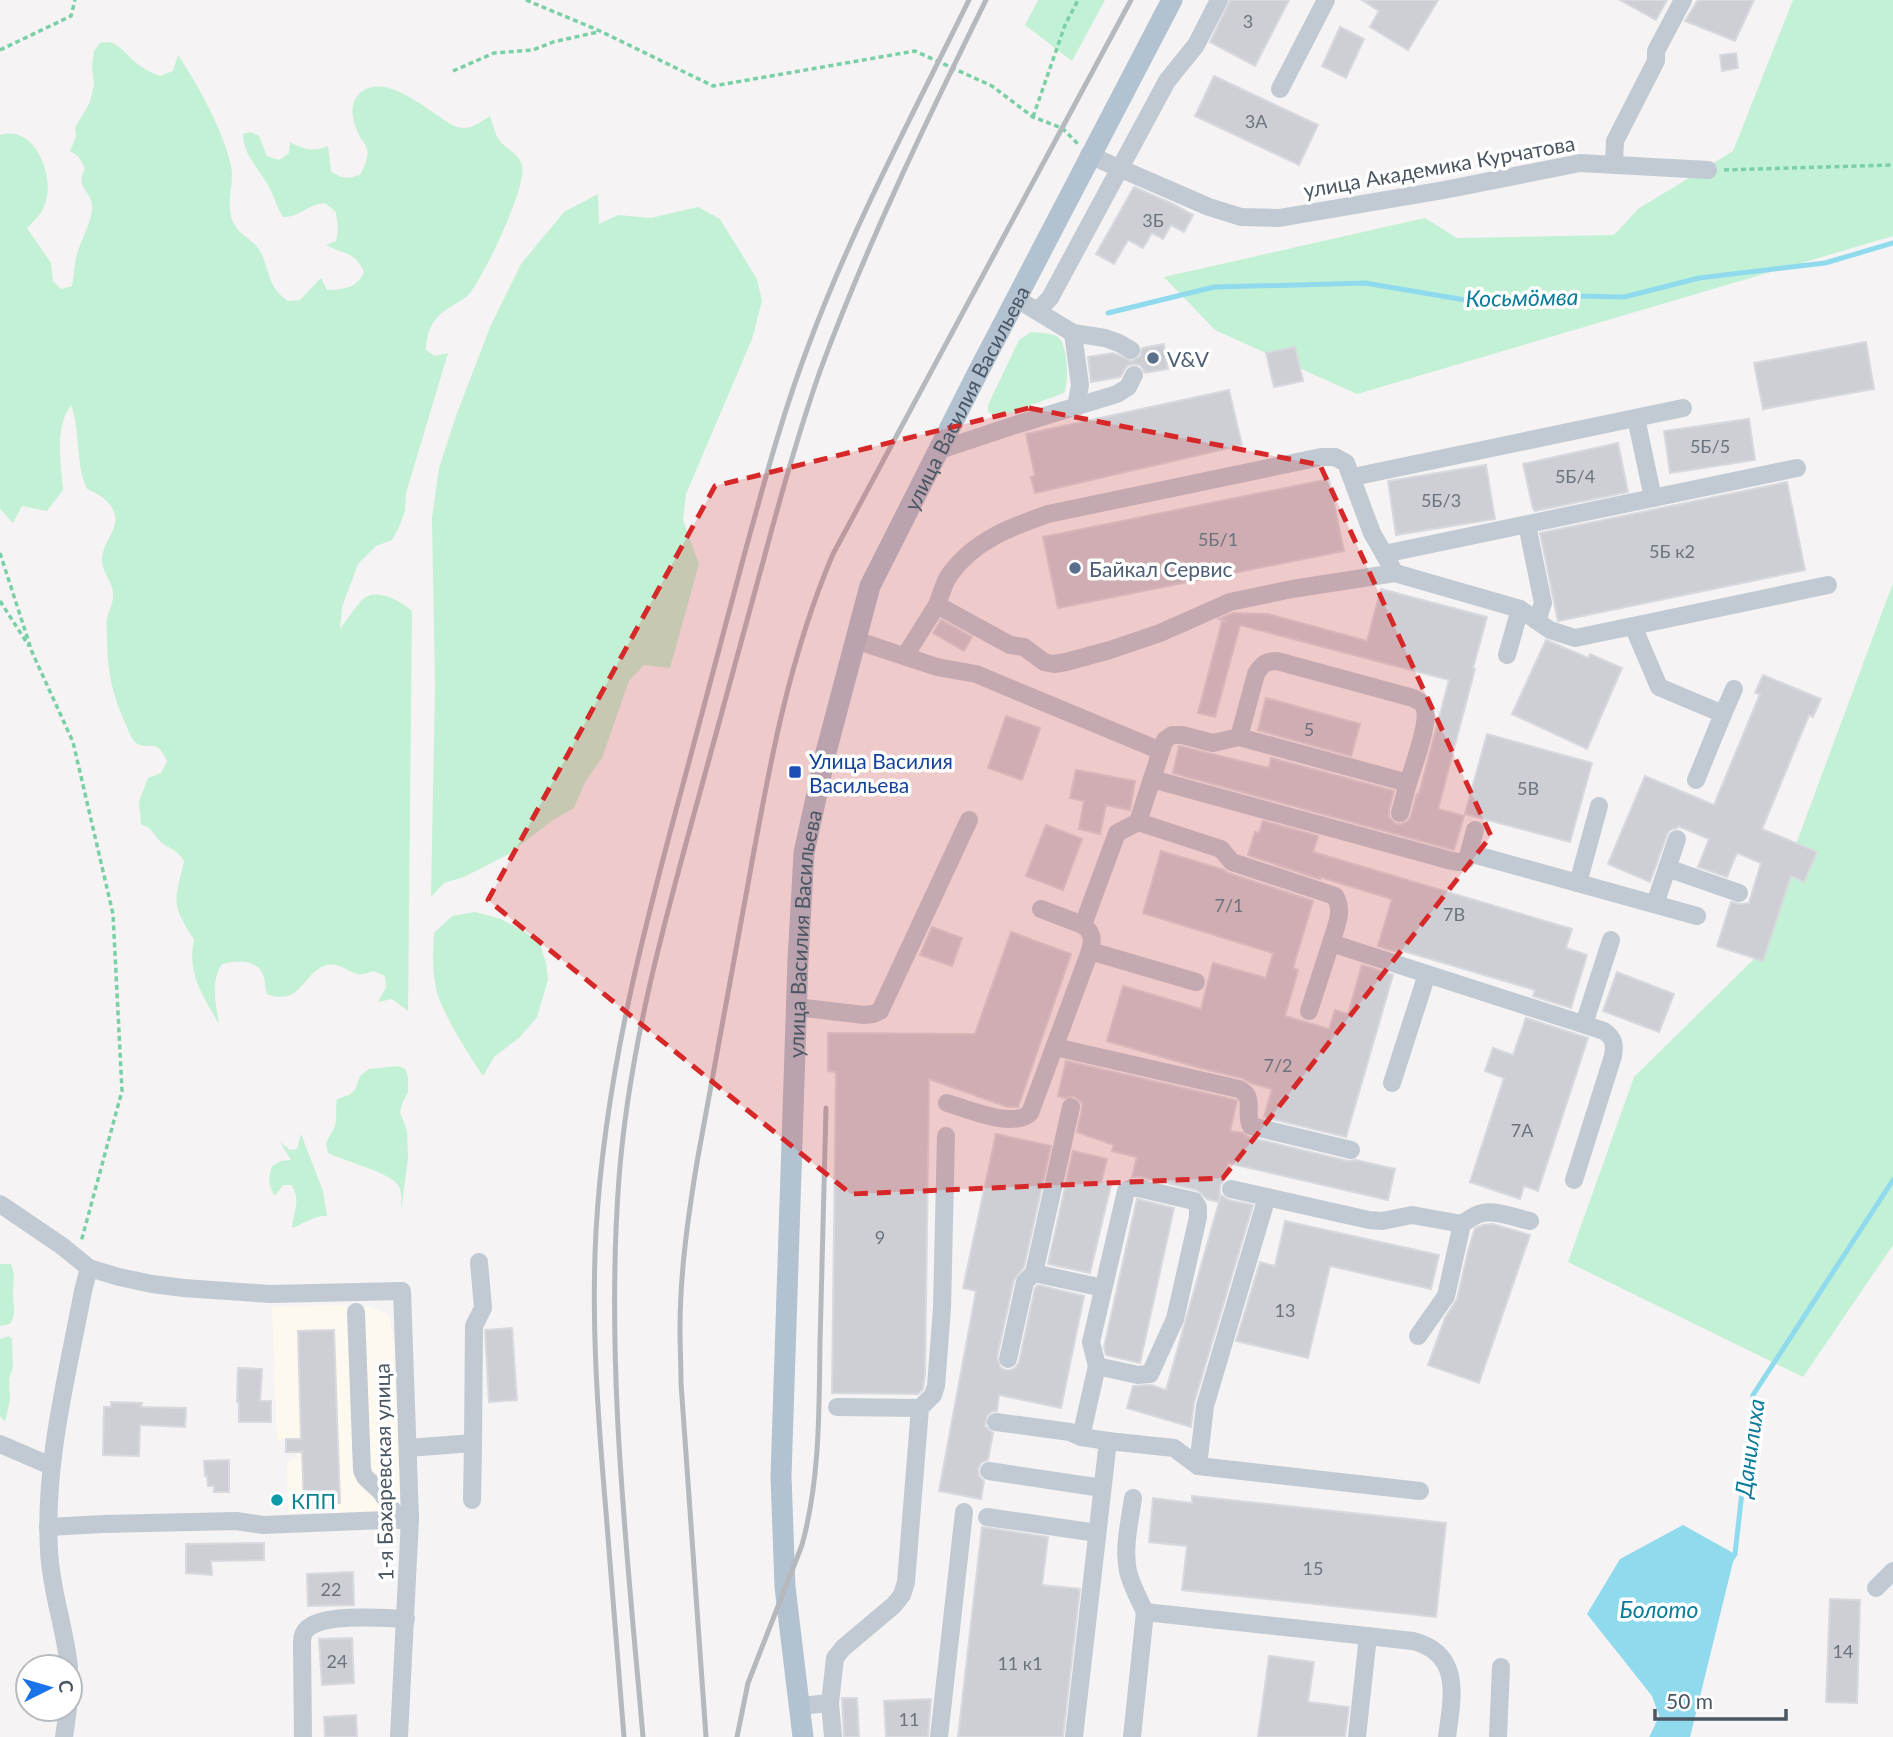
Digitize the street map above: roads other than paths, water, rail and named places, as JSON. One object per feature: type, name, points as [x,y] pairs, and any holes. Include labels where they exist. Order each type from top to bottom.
[{"type":"main road","name":"улица Василия Васильева","points":[[803,1737],[785,1587],[781,1476],[796,1007],[804,853],[826,752],[870,586],[1089,155],[1172,0]]},
{"type":"street","points":[[1037,311],[1050,298],[1167,81],[1196,45],[1219,0]]},
{"type":"street","points":[[1280,89],[1326,0]]},
{"type":"street","points":[[1614,163],[1615,141],[1656,61],[1656,51],[1683,0]]},
{"type":"street","name":"улица Академика Курчатова","points":[[1089,155],[1209,207],[1241,217],[1279,218],[1444,190],[1580,163],[1708,170]]},
{"type":"street","points":[[1017,299],[1073,333],[1105,338],[1131,351]]},
{"type":"street","points":[[1073,333],[1080,385],[1076,407]]},
{"type":"street","points":[[937,451],[1117,394],[1128,387],[1135,375]]},
{"type":"street","points":[[1353,477],[1683,408]]},
{"type":"street","points":[[1636,418],[1653,498]]},
{"type":"street","points":[[905,656],[937,605],[949,576],[974,547],[1007,528],[1048,514],[1321,457],[1335,457],[1346,463],[1372,533],[1395,573]]},
{"type":"street","points":[[1384,554],[1797,468]]},
{"type":"street","points":[[1527,525],[1543,603],[1537,621]]},
{"type":"street","points":[[937,605],[1010,645],[1024,648],[1044,662],[1054,664],[1066,663],[1160,633],[1230,602],[1395,573],[1520,609],[1550,630],[1574,638],[1828,585]]},
{"type":"street","points":[[1507,655],[1520,609]]},
{"type":"street","points":[[1633,626],[1658,687],[1723,714]]},
{"type":"street","points":[[855,640],[937,667],[976,674],[1161,751]]},
{"type":"street","points":[[1239,737],[1256,674],[1261,665],[1269,661],[1421,702],[1425,708],[1426,720],[1400,813]]},
{"type":"street","points":[[1696,780],[1734,689]]},
{"type":"street","points":[[1083,925],[1117,833],[1138,822],[1165,740],[1172,735],[1213,743],[1239,737],[1408,783]]},
{"type":"street","points":[[1152,779],[1452,861],[1466,860],[1475,830]]},
{"type":"street","points":[[1578,883],[1600,806]]},
{"type":"street","points":[[796,1007],[864,1015],[880,1011],[970,820]]},
{"type":"street","points":[[1138,822],[1221,849],[1232,862],[1335,896],[1339,904],[1339,917],[1309,1011]]},
{"type":"street","points":[[1655,904],[1677,839]]},
{"type":"street","points":[[1469,853],[1697,916]]},
{"type":"street","points":[[1667,868],[1739,893]]},
{"type":"street","points":[[947,1103],[1004,1119],[1024,1118],[1031,1113],[1093,939],[1090,931],[1083,925],[1041,909]]},
{"type":"street","points":[[1584,1024],[1611,940]]},
{"type":"street","points":[[1331,943],[1584,1024],[1611,1036],[1615,1044],[1614,1056],[1574,1180]]},
{"type":"street","points":[[1090,951],[1196,982]]},
{"type":"street","points":[[1392,1083],[1427,974]]},
{"type":"street","points":[[1055,1047],[1239,1089],[1249,1097],[1248,1121],[1251,1126],[1352,1150]]},
{"type":"street","points":[[1008,1359],[1025,1282],[1034,1273],[1071,1107]]},
{"type":"street","points":[[833,1737],[830,1703],[835,1658],[894,1605],[902,1595],[906,1582],[920,1408],[933,1395],[936,1385],[942,1308],[946,1136]]},
{"type":"street","points":[[1081,1437],[1097,1366],[1091,1342],[1126,1191],[1138,1188],[1194,1201],[1198,1207],[1198,1217],[1175,1319],[1150,1374],[1138,1375],[1097,1366]]},
{"type":"street","points":[[1231,1189],[1369,1220],[1382,1221],[1412,1215],[1462,1224]]},
{"type":"street","points":[[1198,1466],[1205,1406],[1267,1197]]},
{"type":"street","points":[[0,1204],[83,1263],[83,1291],[51,1466],[48,1527],[52,1581],[67,1653]]},
{"type":"street","points":[[1418,1336],[1446,1296],[1462,1224],[1483,1212],[1530,1221]]},
{"type":"street","points":[[472,1500],[474,1326],[483,1308],[479,1262]]},
{"type":"street","name":"1-я Бахаревская улица","points":[[83,1263],[152,1284],[184,1288],[270,1294],[402,1291],[408,1448],[405,1519],[406,1619],[399,1737]]},
{"type":"street","points":[[1034,1273],[1103,1288]]},
{"type":"street","points":[[356,1312],[362,1470],[365,1477],[405,1519]]},
{"type":"street","points":[[837,1407],[920,1408]]},
{"type":"street","points":[[996,1422],[1070,1432],[1081,1437],[1108,1441],[1174,1448],[1198,1466],[1420,1491]]},
{"type":"street","points":[[1074,1737],[1108,1441]]},
{"type":"street","points":[[408,1448],[472,1443]]},
{"type":"street","points":[[0,1444],[51,1466]]},
{"type":"street","points":[[989,1471],[1102,1488]]},
{"type":"street","points":[[1132,1737],[1145,1612],[1127,1568],[1133,1498]]},
{"type":"street","points":[[939,1737],[964,1513]]},
{"type":"street","points":[[987,1517],[1097,1533]]},
{"type":"street","points":[[48,1527],[236,1521],[262,1525],[405,1519]]},
{"type":"street","points":[[1876,1588],[1893,1572]]},
{"type":"street","points":[[1145,1612],[1427,1644],[1445,1662],[1451,1674],[1452,1692],[1447,1737]]},
{"type":"street","points":[[303,1737],[302,1642],[307,1628],[344,1618],[406,1619]]},
{"type":"street","points":[[1357,1737],[1368,1636]]},
{"type":"street","points":[[1498,1737],[1501,1667]]},
{"type":"street","points":[[799,1706],[830,1703]]},
{"type":"water","name":"Болото","points":[[1683,1525],[1735,1554],[1690,1737],[1652,1737],[1660,1718],[1652,1696],[1587,1614],[1620,1559]]},
{"type":"waterway","name":"Косьмӧмва","points":[[1108,313],[1214,287],[1365,283],[1477,302],[1528,295],[1624,297],[1699,278],[1825,263],[1893,243]]},
{"type":"waterway","name":"Данилиха","points":[[1732,1559],[1735,1554],[1753,1395],[1893,1180]]},
{"type":"waterway","name":"Данилиха","points":[[1652,1737],[1661,1718]]},
{"type":"railway","points":[[624,1737],[600,1442],[594,1301],[601,1171],[618,1053],[658,878],[752,526],[791,395],[845,256],[884,170],[969,0]]},
{"type":"railway","points":[[643,1737],[620,1458],[615,1318],[619,1178],[624,1125],[642,1020],[680,865],[776,514],[820,371],[877,230],[986,0]]},
{"type":"railway","points":[[706,1737],[681,1383],[681,1287],[697,1162],[763,800],[781,717],[804,634],[833,554],[1131,0]]},
{"type":"railway","points":[[737,1737],[748,1683],[802,1545],[812,1495],[819,1419],[826,1108]]},
{"type":"place","name":"V&V","points":[[1153,358]]},
{"type":"place","name":"Байкал Сервис","points":[[1075,568]]},
{"type":"place","name":"Улица Василия Васильева","points":[[795,772]]},
{"type":"place","name":"КПП","points":[[277,1500]]}]
